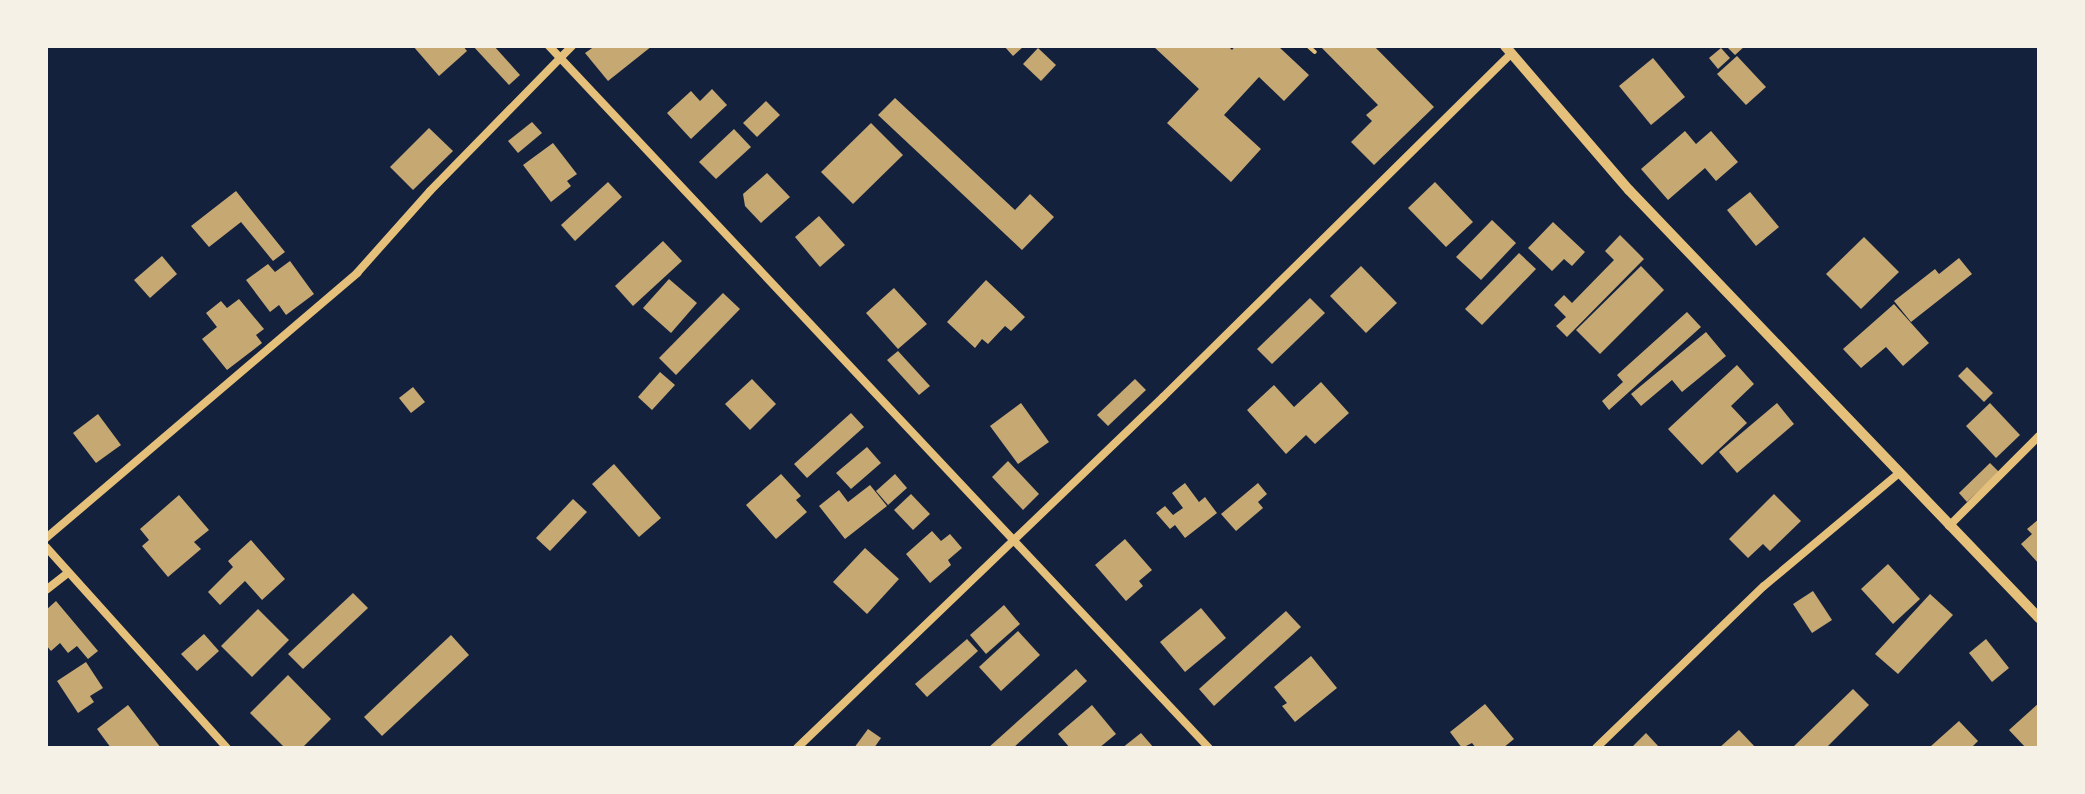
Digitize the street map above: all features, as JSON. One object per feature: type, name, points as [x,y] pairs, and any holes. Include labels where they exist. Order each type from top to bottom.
[{"type":"street","points":[[549,46],[1209,748]]},
{"type":"street","points":[[46,538],[357,273],[430,191],[572,46]]},
{"type":"street","points":[[797,748],[1014,539],[1508,50],[1629,190],[2039,618]]},
{"type":"street","points":[[1949,526],[2039,436]]},
{"type":"street","points":[[1596,748],[1764,586],[1898,474]]},
{"type":"street","points":[[46,547],[227,748]]},
{"type":"street","points":[[46,590],[68,573]]},
{"type":"lane","points":[[1308,46],[1315,52]]},
{"type":"building","points":[[413,46],[463,46],[467,51],[439,76]]},
{"type":"building","points":[[473,46],[494,46],[520,75],[509,85]]},
{"type":"building","points":[[595,46],[652,46],[608,81],[585,53]]},
{"type":"building","points":[[1004,46],[1024,46],[1013,56]]},
{"type":"building","points":[[1153,46],[1228,46],[1232,50],[1235,46],[1278,46],[1309,75],[1284,101],[1259,77],[1224,115],[1261,149],[1231,182],[1167,123],[1199,89]]},
{"type":"building","points":[[1320,46],[1374,46],[1434,107],[1374,165],[1351,142],[1372,121],[1366,115],[1378,105]]},
{"type":"building","points":[[1726,46],[1745,46],[1735,55]]},
{"type":"building","points":[[1038,48],[1056,65],[1041,81],[1023,64]]},
{"type":"building","points":[[1721,48],[1730,58],[1718,69],[1709,58]]},
{"type":"building","points":[[1737,56],[1766,87],[1746,105],[1717,74]]},
{"type":"building","points":[[1653,58],[1685,97],[1651,125],[1619,86]]},
{"type":"building","points":[[712,89],[727,105],[691,139],[667,113],[691,91],[700,101]]},
{"type":"building","points":[[895,98],[1015,210],[1030,194],[1054,217],[1022,250],[878,115]]},
{"type":"building","points":[[766,101],[780,115],[757,137],[743,123]]},
{"type":"building","points":[[532,122],[542,133],[518,153],[508,141]]},
{"type":"building","points":[[871,123],[903,155],[853,204],[821,172]]},
{"type":"building","points":[[429,128],[453,151],[413,190],[390,167]]},
{"type":"building","points":[[734,129],[751,147],[716,179],[699,162]]},
{"type":"building","points":[[1685,131],[1696,144],[1711,131],[1738,162],[1716,181],[1705,168],[1668,200],[1641,169]]},
{"type":"building","points":[[553,143],[577,174],[567,181],[571,186],[551,202],[523,165]]},
{"type":"building","points":[[767,173],[790,197],[761,223],[745,206],[743,194]]},
{"type":"building","points":[[608,182],[622,197],[575,241],[561,225]]},
{"type":"building","points":[[1435,182],[1473,222],[1446,247],[1408,208]]},
{"type":"building","points":[[236,191],[285,252],[273,261],[241,222],[209,247],[191,226]]},
{"type":"building","points":[[1750,192],[1779,227],[1756,246],[1727,210]]},
{"type":"building","points":[[819,216],[845,245],[820,267],[795,237]]},
{"type":"building","points":[[1492,220],[1516,243],[1481,280],[1456,257]]},
{"type":"building","points":[[1553,222],[1585,252],[1572,266],[1564,259],[1552,271],[1528,248]]},
{"type":"building","points":[[1620,235],[1644,259],[1567,337],[1556,326],[1566,317],[1554,305],[1564,295],[1572,303],[1614,260],[1605,251]]},
{"type":"building","points":[[1864,237],[1899,272],[1861,309],[1826,274]]},
{"type":"building","points":[[663,241],[682,261],[633,306],[615,286]]},
{"type":"building","points":[[1519,253],[1536,269],[1482,325],[1465,309]]},
{"type":"building","points":[[162,256],[177,274],[150,298],[134,280]]},
{"type":"building","points":[[1959,258],[1972,274],[1911,322],[1894,301],[1935,269],[1939,274]]},
{"type":"building","points":[[290,261],[314,294],[286,315],[279,305],[270,312],[246,280],[268,264],[275,272]]},
{"type":"building","points":[[1361,266],[1397,303],[1366,333],[1330,296]]},
{"type":"building","points":[[1641,266],[1664,290],[1600,354],[1576,330]]},
{"type":"building","points":[[669,279],[697,303],[671,333],[643,308]]},
{"type":"building","points":[[986,280],[1025,317],[1011,331],[1005,326],[988,344],[982,339],[975,348],[947,322]]},
{"type":"building","points":[[894,288],[927,324],[898,349],[866,313]]},
{"type":"building","points":[[723,293],[740,309],[676,375],[659,358]]},
{"type":"building","points":[[1310,298],[1325,313],[1272,364],[1257,349]]},
{"type":"building","points":[[239,299],[264,329],[256,335],[262,343],[227,370],[202,339],[217,327],[206,313],[221,301],[227,308]]},
{"type":"building","points":[[1894,304],[1929,343],[1903,366],[1886,347],[1861,368],[1843,349]]},
{"type":"building","points":[[1687,312],[1701,327],[1609,410],[1602,401],[1623,382],[1617,375]]},
{"type":"building","points":[[1706,332],[1726,356],[1682,392],[1672,380],[1641,406],[1631,394]]},
{"type":"building","points":[[898,351],[930,386],[919,395],[887,360]]},
{"type":"building","points":[[1737,365],[1754,384],[1731,406],[1747,423],[1702,465],[1668,429]]},
{"type":"building","points":[[1967,367],[1993,393],[1984,402],[1958,376]]},
{"type":"building","points":[[660,372],[675,385],[652,410],[638,397]]},
{"type":"building","points":[[752,379],[776,404],[750,430],[725,404]]},
{"type":"building","points":[[1135,379],[1146,390],[1108,426],[1097,415]]},
{"type":"building","points":[[1321,382],[1349,413],[1315,444],[1306,435],[1286,454],[1247,410],[1274,385],[1294,407]]},
{"type":"building","points":[[413,387],[425,402],[411,413],[399,398]]},
{"type":"building","points":[[1021,403],[1049,442],[1018,464],[990,426]]},
{"type":"building","points":[[1777,403],[1794,424],[1737,473],[1719,452]]},
{"type":"building","points":[[1990,403],[2020,435],[1996,458],[1966,426]]},
{"type":"building","points":[[851,413],[864,427],[807,478],[794,464]]},
{"type":"building","points":[[98,414],[121,445],[96,463],[73,433]]},
{"type":"building","points":[[867,447],[881,463],[851,489],[836,473]]},
{"type":"building","points":[[1008,461],[1039,494],[1023,510],[992,477]]},
{"type":"building","points":[[1990,463],[1999,472],[1967,502],[1959,493]]},
{"type":"building","points":[[614,464],[661,518],[639,537],[592,484]]},
{"type":"building","points":[[781,474],[801,496],[796,500],[807,512],[776,539],[746,505]]},
{"type":"building","points":[[895,474],[907,488],[888,505],[876,491]]},
{"type":"building","points":[[1185,483],[1199,502],[1205,497],[1217,513],[1185,538],[1175,525],[1170,529],[1156,513],[1165,506],[1173,515],[1183,508],[1172,493]]},
{"type":"building","points":[[1258,483],[1267,494],[1258,502],[1263,508],[1236,531],[1221,514]]},
{"type":"building","points":[[870,485],[887,506],[845,539],[819,506],[839,490],[848,502]]},
{"type":"building","points":[[911,494],[930,514],[913,530],[894,510]]},
{"type":"building","points":[[1774,494],[1801,521],[1770,551],[1763,544],[1748,558],[1729,539]]},
{"type":"building","points":[[179,495],[209,530],[194,542],[201,549],[168,577],[142,546],[149,540],[140,529]]},
{"type":"building","points":[[573,499],[587,512],[550,551],[536,538]]},
{"type":"building","points":[[2039,519],[2039,564],[2021,544],[2032,534],[2027,529]]},
{"type":"building","points":[[932,531],[941,541],[950,534],[962,548],[948,560],[951,565],[930,583],[906,554]]},
{"type":"building","points":[[1125,539],[1152,570],[1139,581],[1143,586],[1126,601],[1095,565]]},
{"type":"building","points":[[251,540],[285,579],[262,600],[245,581],[220,605],[208,592],[233,567],[228,561]]},
{"type":"building","points":[[865,548],[899,579],[867,614],[833,582]]},
{"type":"building","points":[[1888,564],[1920,599],[1893,624],[1861,589]]},
{"type":"building","points":[[1813,591],[1832,620],[1812,633],[1793,604]]},
{"type":"building","points":[[353,593],[368,608],[303,669],[288,654]]},
{"type":"building","points":[[1930,594],[1953,615],[1898,674],[1875,654]]},
{"type":"building","points":[[56,601],[98,651],[88,659],[77,646],[68,653],[60,643],[51,651],[46,645],[46,610]]},
{"type":"building","points":[[1004,605],[1020,624],[986,654],[970,635]]},
{"type":"building","points":[[1201,608],[1226,638],[1185,672],[1160,642]]},
{"type":"building","points":[[258,609],[289,640],[252,677],[221,646]]},
{"type":"building","points":[[1286,611],[1301,627],[1214,706],[1199,689]]},
{"type":"building","points":[[1018,631],[1040,655],[1001,691],[979,667]]},
{"type":"building","points":[[204,634],[219,651],[197,671],[181,654]]},
{"type":"building","points":[[451,635],[469,655],[382,736],[364,717]]},
{"type":"building","points":[[967,639],[978,651],[927,697],[915,684]]},
{"type":"building","points":[[1986,639],[2009,668],[1992,682],[1969,653]]},
{"type":"building","points":[[1311,656],[1337,688],[1295,722],[1282,706],[1287,703],[1274,687]]},
{"type":"building","points":[[86,662],[103,688],[90,696],[94,702],[78,713],[57,681]]},
{"type":"building","points":[[1076,669],[1087,681],[1013,748],[988,748]]},
{"type":"building","points":[[288,675],[331,719],[302,748],[285,748],[250,713]]},
{"type":"building","points":[[1853,689],[1869,705],[1826,748],[1792,748]]},
{"type":"building","points":[[2039,703],[2039,748],[2026,748],[2009,730]]},
{"type":"building","points":[[1485,704],[1514,739],[1503,748],[1476,748],[1472,743],[1462,748],[1450,732]]},
{"type":"building","points":[[128,705],[161,748],[111,748],[97,729]]},
{"type":"building","points":[[1092,705],[1116,734],[1099,748],[1070,748],[1058,734]]},
{"type":"building","points":[[1959,721],[1978,741],[1971,748],[1931,746]]},
{"type":"building","points":[[868,729],[881,738],[874,748],[854,748]]},
{"type":"building","points":[[1739,730],[1756,748],[1719,748]]},
{"type":"building","points":[[1141,733],[1154,748],[1122,748]]},
{"type":"building","points":[[1646,733],[1660,748],[1631,748]]}]
